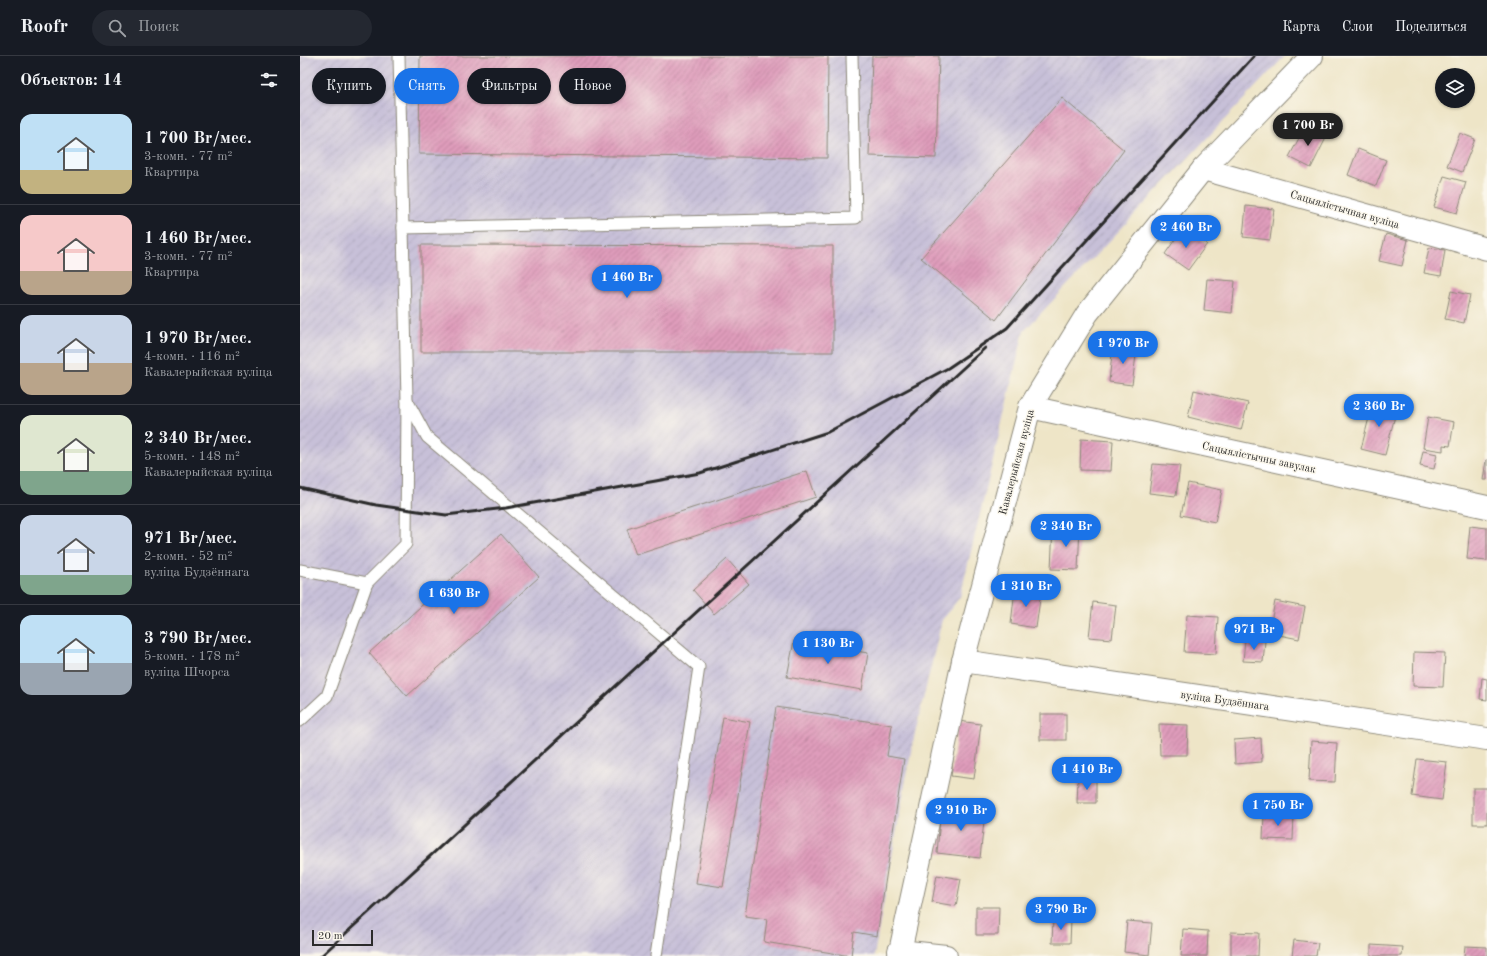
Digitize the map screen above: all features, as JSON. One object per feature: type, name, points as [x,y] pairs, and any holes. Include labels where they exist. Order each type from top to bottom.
[{"type":"street","name":"Кавалерыйская вуліца","points":[[899,954],[963,661],[1030,407],[1087,314],[1203,169],[1312,56]]},
{"type":"street","name":"Сацыялістычная вуліца","points":[[1203,169],[1487,249]]},
{"type":"street","name":"Сацыялістычны завулак","points":[[1030,407],[1487,507]]},
{"type":"street","name":"вуліца Будзённага","points":[[963,661],[1487,739]]},
{"type":"street","points":[[899,954],[946,956]]},
{"type":"lane","points":[[300,721],[327,696],[366,583],[406,544],[407,400],[399,56]]},
{"type":"lane","points":[[403,228],[856,218],[852,56]]},
{"type":"lane","points":[[407,400],[427,437],[699,667],[656,956]]},
{"type":"lane","points":[[300,570],[366,583]]},
{"type":"shaded area","points":[[300,56],[1285,56],[1024,331],[960,597],[942,620],[912,746],[874,956],[300,956]]},
{"type":"building","points":[[420,56],[828,56],[827,158],[419,154],[420,104],[459,104],[459,68],[420,68]]},
{"type":"building","points":[[872,56],[939,56],[936,158],[869,156]]},
{"type":"building","points":[[1062,98],[1124,150],[996,320],[921,258]]},
{"type":"building","points":[[1306,125],[1327,136],[1311,168],[1289,157]]},
{"type":"building","points":[[1460,133],[1475,139],[1462,172],[1447,166]]},
{"type":"building","points":[[1358,149],[1386,160],[1376,186],[1348,175]]},
{"type":"building","points":[[1444,176],[1466,182],[1457,213],[1434,207]]},
{"type":"building","points":[[1246,206],[1274,209],[1270,240],[1243,237]]},
{"type":"building","points":[[1183,228],[1207,244],[1188,270],[1165,254]]},
{"type":"building","points":[[1386,234],[1408,240],[1402,266],[1379,261]]},
{"type":"building","points":[[421,245],[833,246],[833,352],[421,352]]},
{"type":"building","points":[[1429,248],[1445,250],[1441,276],[1424,273]]},
{"type":"building","points":[[1207,279],[1235,281],[1232,313],[1204,310]]},
{"type":"building","points":[[1451,291],[1470,295],[1464,323],[1445,319]]},
{"type":"building","points":[[1113,345],[1137,348],[1132,385],[1109,382]]},
{"type":"building","points":[[1194,390],[1248,403],[1241,430],[1188,417]]},
{"type":"building","points":[[1373,402],[1397,408],[1385,455],[1361,449]]},
{"type":"building","points":[[1428,417],[1454,422],[1450,446],[1443,445],[1443,451],[1423,448]]},
{"type":"building","points":[[1081,439],[1113,441],[1111,471],[1080,470]]},
{"type":"building","points":[[1423,451],[1437,454],[1434,469],[1420,466]]},
{"type":"building","points":[[1486,460],[1487,480],[1483,480]]},
{"type":"building","points":[[1153,464],[1180,466],[1176,496],[1149,493]]},
{"type":"building","points":[[807,471],[816,497],[636,555],[627,529]]},
{"type":"building","points":[[1188,483],[1222,490],[1215,522],[1181,515]]},
{"type":"building","points":[[1053,526],[1080,527],[1078,570],[1051,569]]},
{"type":"building","points":[[1470,526],[1487,528],[1487,561],[1467,559]]},
{"type":"building","points":[[501,534],[539,577],[407,696],[369,653]]},
{"type":"building","points":[[727,559],[749,584],[714,614],[693,590]]},
{"type":"building","points":[[1015,589],[1041,592],[1036,628],[1011,624]]},
{"type":"building","points":[[1275,601],[1305,607],[1299,639],[1269,633]]},
{"type":"building","points":[[1093,602],[1116,605],[1112,639],[1089,637]]},
{"type":"building","points":[[1187,615],[1218,617],[1216,654],[1184,652]]},
{"type":"building","points":[[1245,640],[1265,641],[1263,662],[1243,661]]},
{"type":"building","points":[[794,641],[868,653],[862,690],[787,677]]},
{"type":"building","points":[[1414,652],[1445,653],[1443,687],[1413,686]]},
{"type":"building","points":[[1482,678],[1487,679],[1487,700],[1480,699]]},
{"type":"building","points":[[776,707],[892,725],[887,756],[904,759],[877,936],[854,932],[851,956],[764,942],[767,919],[745,916]]},
{"type":"building","points":[[1040,714],[1066,714],[1066,740],[1040,740]]},
{"type":"building","points":[[723,717],[750,722],[723,887],[696,883]]},
{"type":"building","points":[[958,721],[981,724],[974,779],[951,776]]},
{"type":"building","points":[[1159,724],[1188,725],[1187,755],[1160,755]]},
{"type":"building","points":[[1261,738],[1262,762],[1235,764],[1234,740]]},
{"type":"building","points":[[1311,741],[1337,743],[1335,782],[1309,781]]},
{"type":"building","points":[[1417,759],[1447,762],[1442,800],[1412,796]]},
{"type":"building","points":[[1078,779],[1096,780],[1096,803],[1077,803]]},
{"type":"building","points":[[1473,788],[1487,788],[1487,824],[1473,824]]},
{"type":"building","points":[[941,807],[985,812],[980,858],[937,853]]},
{"type":"building","points":[[1264,814],[1294,815],[1293,840],[1263,839]]},
{"type":"building","points":[[937,875],[961,879],[956,906],[932,902]]},
{"type":"building","points":[[976,907],[999,907],[998,935],[976,935]]},
{"type":"building","points":[[1053,919],[1071,920],[1070,943],[1052,943]]},
{"type":"building","points":[[1127,921],[1152,923],[1149,955],[1124,952]]},
{"type":"building","points":[[1183,929],[1208,931],[1207,956],[1181,956]]},
{"type":"building","points":[[1231,932],[1259,933],[1258,956],[1231,956]]},
{"type":"building","points":[[1294,940],[1318,943],[1316,956],[1292,956]]},
{"type":"building","points":[[1371,945],[1403,947],[1402,956],[1371,956]]},
{"type":"building","points":[[1465,946],[1487,947],[1487,956],[1464,956]]},
{"type":"railway","points":[[300,488],[376,505],[446,515],[506,508],[700,473],[828,432],[948,368],[1007,328],[1254,56]]},
{"type":"railway","points":[[321,956],[985,348]]}]
